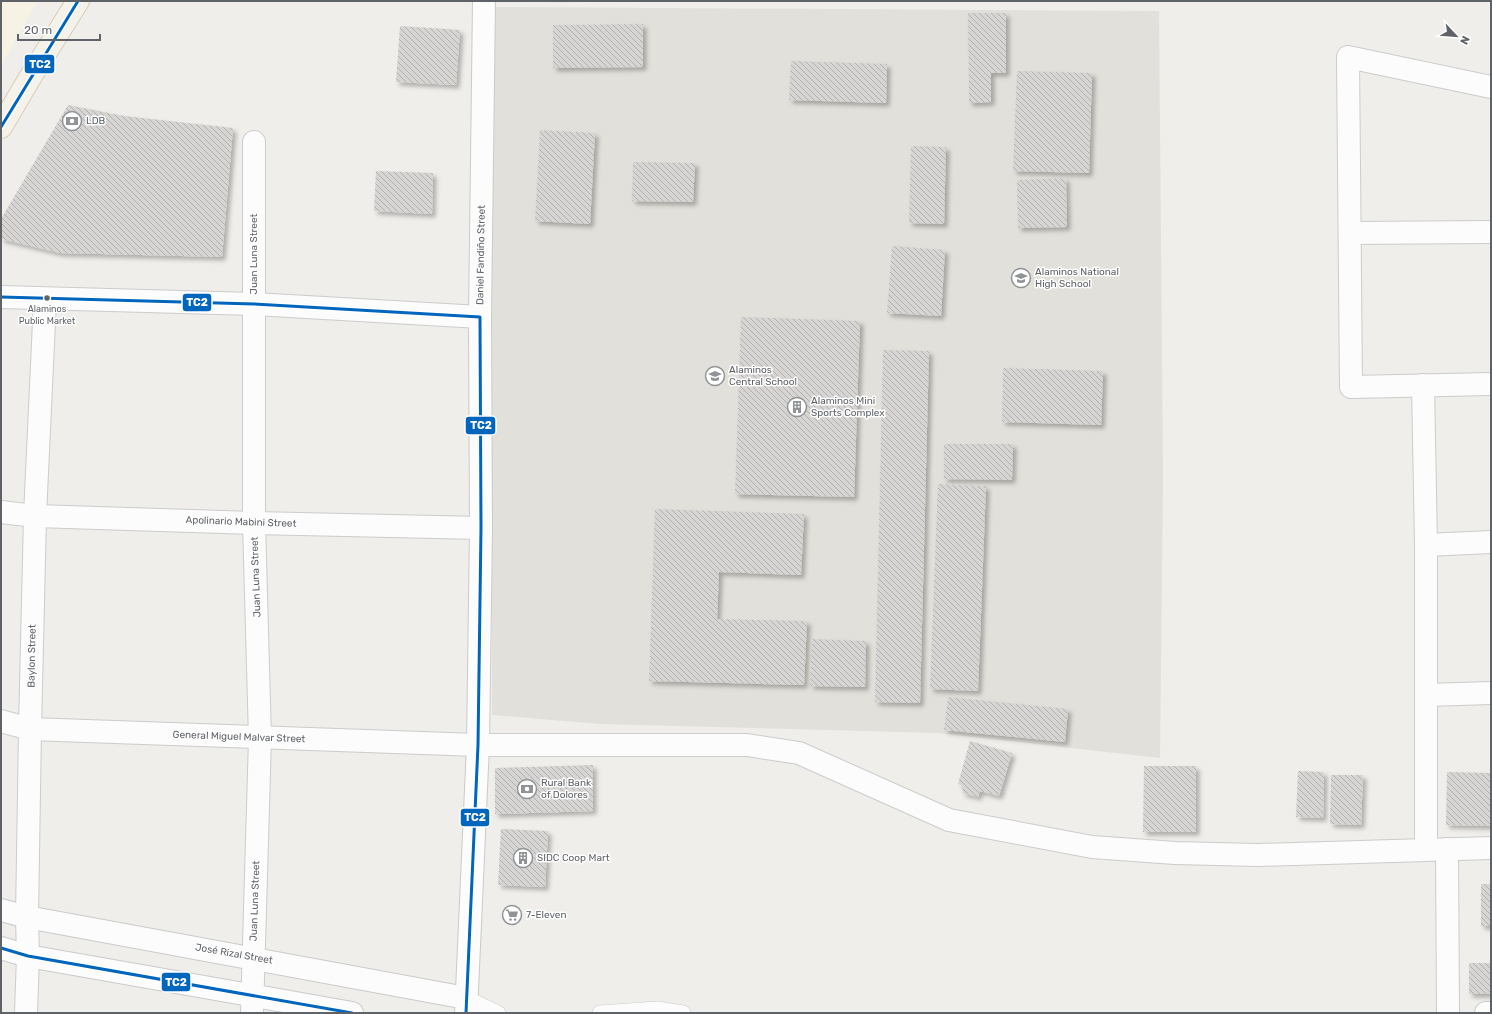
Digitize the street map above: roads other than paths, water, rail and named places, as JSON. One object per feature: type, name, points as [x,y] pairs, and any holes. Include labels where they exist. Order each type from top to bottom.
[{"type":"main road","points":[[1,127],[78,1]]},
{"type":"street","name":"Daniel Fandiño Street","points":[[466,1005],[478,746],[481,528],[480,317],[484,1]]},
{"type":"street","points":[[1491,86],[1348,57],[1351,387],[1491,384]]},
{"type":"street","name":"Juan Luna Street","points":[[252,1004],[260,738],[254,523],[254,142]]},
{"type":"street","points":[[1350,233],[1491,232]]},
{"type":"street","points":[[1,297],[45,300],[254,304],[480,317]]},
{"type":"street","name":"Baylon Street","points":[[26,1013],[35,516],[45,300]]},
{"type":"street","points":[[1423,385],[1426,545],[1426,849]]},
{"type":"street","name":"Apolinario Mabini Street","points":[[1,512],[35,516],[481,528]]},
{"type":"street","points":[[1426,545],[1491,542]]},
{"type":"street","points":[[1426,695],[1491,693]]},
{"type":"street","name":"General Miguel Malvar Street","points":[[1,721],[30,729],[478,746],[746,745],[799,753],[949,820],[1092,846],[1175,853],[1258,855],[1491,848]]},
{"type":"street","points":[[1447,849],[1448,1013]]},
{"type":"street","name":"José Rizal Street","points":[[1,910],[27,917],[253,958],[466,1005]]},
{"type":"street","points":[[1,948],[28,956],[252,1004],[352,1013]]},
{"type":"street","points":[[1486,1013],[1491,1013]]},
{"type":"lane","points":[[466,1005],[498,1013]]},
{"type":"lane","points":[[600,1013],[657,1009],[683,1013]]},
{"type":"place","name":"LDB","points":[[72,121]]},
{"type":"place","name":"Alaminos National High School","points":[[1021,278]]},
{"type":"place","name":"Alaminos Public Market","points":[[47,298]]},
{"type":"place","name":"Alaminos Central School","points":[[715,376]]},
{"type":"place","name":"Alaminos Mini Sports Complex","points":[[797,407]]},
{"type":"place","name":"Rural Bank of Dolores","points":[[527,789]]},
{"type":"place","name":"SIDC Coop Mart","points":[[523,858]]},
{"type":"place","name":"7-Eleven","points":[[512,915]]}]
